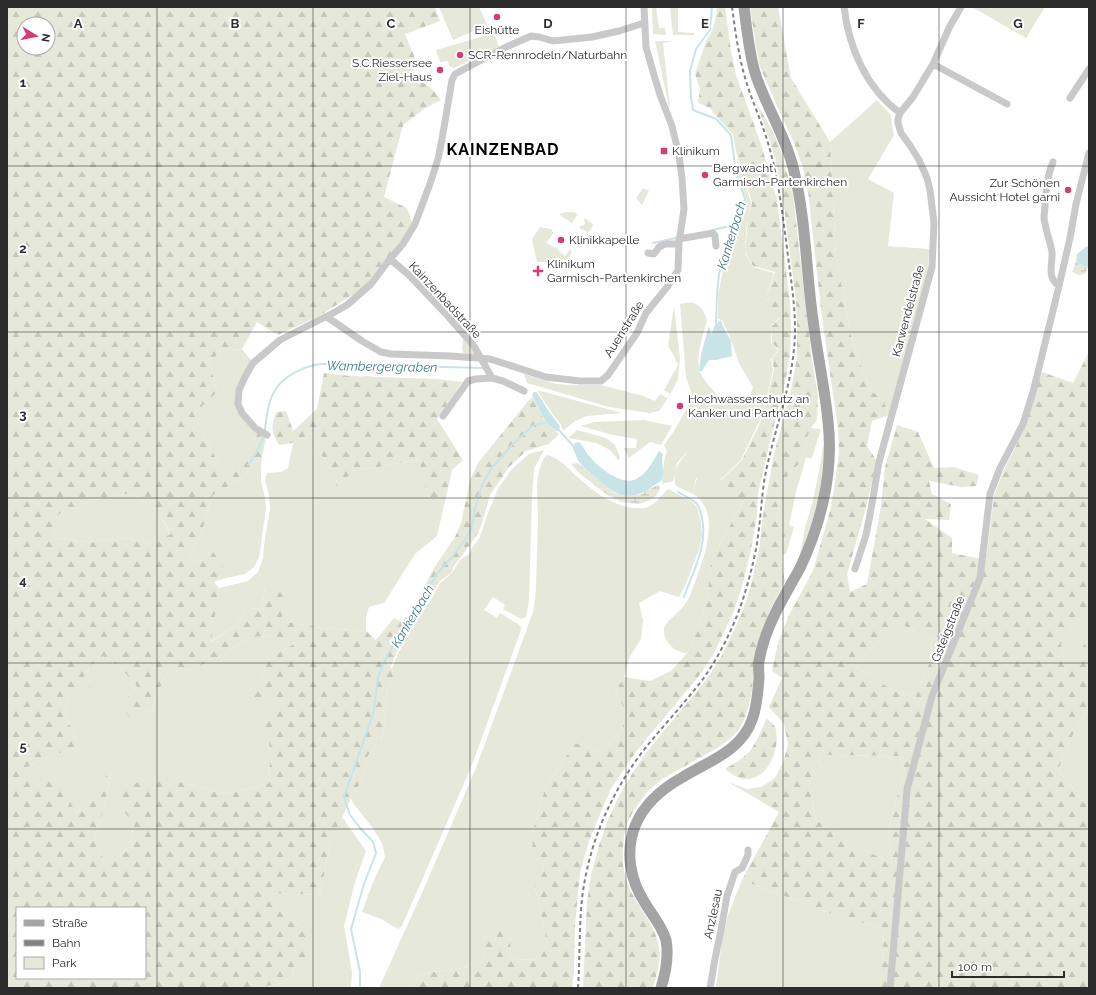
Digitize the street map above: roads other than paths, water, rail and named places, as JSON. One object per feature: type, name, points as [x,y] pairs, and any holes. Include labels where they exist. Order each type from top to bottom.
[{"type":"main road","points":[[661,988],[666,966],[666,940],[661,928],[637,890],[632,878],[630,850],[635,825],[653,798],[667,786],[725,754],[746,732],[752,720],[756,706],[759,662],[765,639],[787,590],[801,567],[814,535],[823,501],[829,458],[828,421],[813,320],[799,194],[788,150],[756,76],[748,39],[744,7]]},
{"type":"street","name":"Auenstraße","points":[[482,361],[490,359],[546,377],[580,381],[601,381],[608,375],[630,344],[646,313],[668,286],[678,270],[679,242],[684,209],[682,178],[679,155],[672,126],[664,106],[646,47],[644,7]]},
{"type":"street","points":[[844,7],[849,34],[862,69],[879,94],[889,105],[900,113],[913,97],[932,64],[960,7]]},
{"type":"street","points":[[265,434],[255,428],[242,413],[238,404],[239,390],[245,376],[253,363],[280,340],[327,317],[347,305],[371,284],[403,244],[415,224],[438,159],[452,80],[455,74],[506,47],[531,36],[553,41],[586,38],[603,35],[644,23]]},
{"type":"street","points":[[932,64],[1007,104]]},
{"type":"street","points":[[1070,98],[1089,69]]},
{"type":"street","name":"Karwendelstraße","points":[[856,569],[867,527],[879,462],[932,267],[934,223],[930,190],[927,178],[919,160],[901,134],[898,124],[900,113]]},
{"type":"street","name":"Gsteigstraße","points":[[890,988],[907,790],[932,696],[980,578],[990,494],[1000,468],[1023,424],[1059,286],[1076,204],[1089,153]]},
{"type":"street","points":[[1053,162],[1049,171],[1044,217],[1052,250],[1051,273],[1054,282],[1059,286]]},
{"type":"street","points":[[648,253],[654,254],[659,247],[666,244],[671,245],[712,233],[715,236],[716,246]]},
{"type":"street","name":"Kainzenbadstraße","points":[[390,259],[445,313],[474,346],[490,375]]},
{"type":"street","name":"Kainzenbadstraße","points":[[327,317],[381,352],[482,361]]},
{"type":"street","points":[[443,416],[468,381],[490,375],[524,391]]},
{"type":"street","name":"Anzlesau","points":[[710,988],[727,896],[735,872],[742,868],[748,855],[748,850]]},
{"type":"water","points":[[1087,246],[1089,247],[1088,267],[1083,266],[1076,261],[1077,254]]},
{"type":"water","points":[[721,320],[731,341],[732,356],[709,360],[702,371],[699,371],[701,354],[709,326],[713,335],[718,322]]},
{"type":"water","points":[[534,392],[538,394],[559,425],[560,427],[558,431],[546,423],[532,395]]},
{"type":"water","points":[[579,442],[594,461],[605,471],[619,479],[626,480],[632,480],[642,476],[659,451],[663,454],[663,471],[661,481],[642,493],[630,496],[621,495],[605,486],[580,463],[573,449],[575,443]]},
{"type":"waterway","name":"Kankerbach","points":[[711,338],[716,325],[719,274],[727,244],[745,199],[736,173],[731,135],[716,119],[693,110],[690,71],[696,49],[710,30],[712,7]]},
{"type":"waterway","points":[[712,230],[735,225]]},
{"type":"waterway","points":[[653,243],[676,238]]},
{"type":"waterway","name":"Wambergergraben","points":[[248,465],[263,438],[269,405],[274,392],[285,379],[304,368],[314,365],[335,363],[482,368]]},
{"type":"waterway","name":"Kankerbach","points":[[360,988],[360,972],[351,929],[364,884],[376,853],[373,842],[350,815],[344,797],[374,711],[378,677],[388,654],[410,621],[436,575],[453,556],[472,527],[475,509],[482,485],[491,469],[510,447],[532,426],[547,422]]},
{"type":"waterway","name":"Kankerbach","points":[[558,429],[575,448]]},
{"type":"waterway","points":[[678,492],[697,504],[701,513],[703,528],[703,538],[699,558],[684,597]]},
{"type":"railway","points":[[578,988],[582,899],[589,860],[602,821],[620,785],[643,751],[703,679],[726,640],[738,613],[754,560],[759,532],[764,482],[788,387],[794,349],[795,329],[792,283],[775,171],[768,143],[746,83],[732,7]]},
{"type":"place","name":"Eishütte","points":[[497,17]]},
{"type":"place","name":"SCR-Rennrodeln/Naturbahn","points":[[460,55]]},
{"type":"place","name":"S.C.Riessersee Ziel-Haus","points":[[440,70]]},
{"type":"place","name":"Klinikum","points":[[664,151]]},
{"type":"place","name":"Bergwacht Garmisch-Partenkirchen","points":[[705,175]]},
{"type":"place","name":"Zur Schönen Aussicht Hotel garni","points":[[1068,190]]},
{"type":"place","name":"Klinikkapelle","points":[[561,240]]},
{"type":"place","name":"Klinikum Garmisch-Partenkirchen","points":[[538,271]]},
{"type":"place","name":"Hochwasserschutz an Kanker und Partnach","points":[[680,406]]},
{"type":"district","name":"KAINZENBAD","points":[[503,149]]}]
